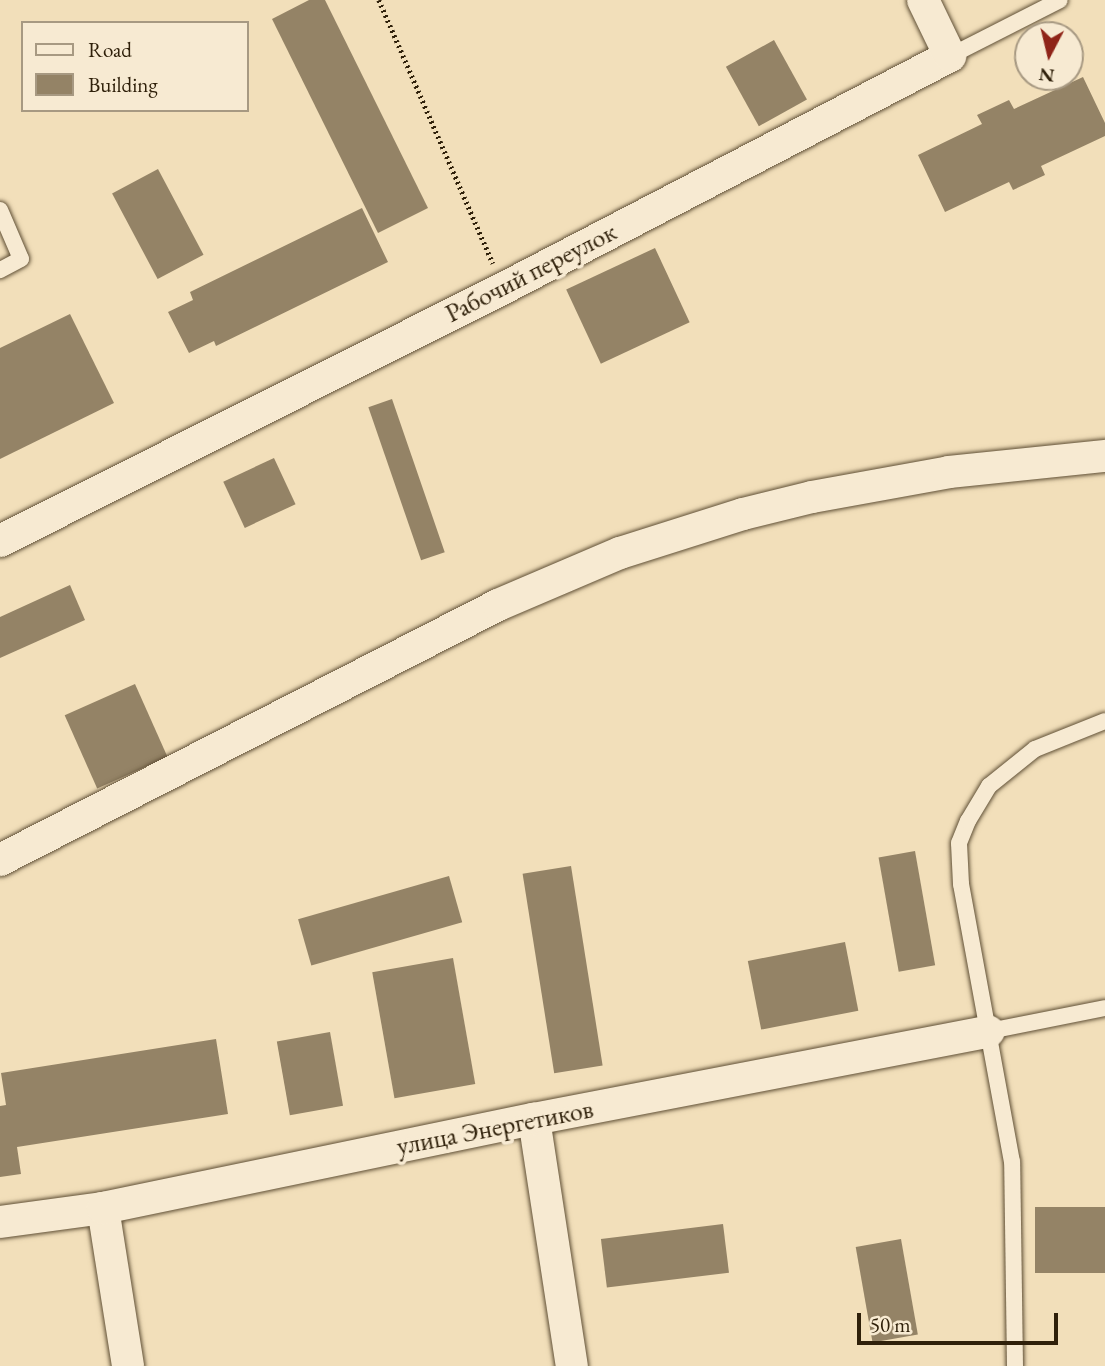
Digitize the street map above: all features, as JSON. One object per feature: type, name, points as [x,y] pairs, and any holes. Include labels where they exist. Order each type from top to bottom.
[{"type":"street","points":[[923,0],[950,56]]},
{"type":"street","name":"Рабочий переулок","points":[[0,541],[504,288],[950,56]]},
{"type":"street","points":[[0,860],[498,605],[620,553],[743,514],[812,497],[949,472],[1105,456]]},
{"type":"street","name":"улица Энергетиков","points":[[0,1222],[103,1208],[534,1119],[989,1031]]},
{"type":"street","points":[[534,1119],[572,1366]]},
{"type":"street","points":[[103,1208],[128,1366]]},
{"type":"lane","name":"Рабочий переулок","points":[[950,56],[1060,0]]},
{"type":"lane","points":[[0,209],[21,259],[0,270]]},
{"type":"lane","points":[[1015,1366],[1012,1162],[961,884],[959,843],[968,821],[989,786],[1035,749],[1105,721]]},
{"type":"lane","name":"улица Энергетиков","points":[[989,1031],[1105,1008]]},
{"type":"path","points":[[379,0],[504,288]]},
{"type":"building","points":[[309,0],[325,0],[428,208],[378,233],[272,19]]},
{"type":"building","points":[[774,40],[807,99],[759,126],[726,67]]},
{"type":"building","points":[[1084,79],[1105,123],[1105,136],[1041,166],[1045,175],[1013,190],[1009,182],[945,212],[918,155],[982,124],[977,115],[1009,100],[1014,109],[1053,91],[1084,91]]},
{"type":"building","points":[[158,169],[204,255],[158,279],[112,193]]},
{"type":"building","points":[[362,208],[388,262],[216,346],[214,341],[189,353],[168,312],[193,300],[190,292]]},
{"type":"building","points":[[655,248],[690,322],[601,364],[566,289]]},
{"type":"building","points":[[70,314],[114,403],[0,459],[0,348]]},
{"type":"building","points":[[392,399],[445,552],[421,560],[368,407]]},
{"type":"building","points":[[274,458],[296,504],[245,528],[223,482]]},
{"type":"building","points":[[70,585],[85,620],[0,658],[0,617]]},
{"type":"building","points":[[135,684],[168,757],[97,788],[65,715]]},
{"type":"building","points":[[915,851],[935,965],[899,972],[879,857]]},
{"type":"building","points":[[571,866],[603,1066],[554,1073],[523,874]]},
{"type":"building","points":[[449,876],[462,922],[311,965],[298,919]]},
{"type":"building","points":[[845,942],[858,1011],[761,1030],[748,961]]},
{"type":"building","points":[[453,958],[475,1084],[394,1098],[372,972]]},
{"type":"building","points":[[330,1032],[343,1106],[290,1115],[277,1041]]},
{"type":"building","points":[[216,1039],[228,1114],[17,1147],[21,1174],[0,1177],[0,1106],[6,1105],[1,1073]]},
{"type":"building","points":[[1035,1207],[1105,1207],[1105,1273],[1035,1273]]},
{"type":"building","points":[[723,1224],[729,1273],[607,1288],[601,1239]]},
{"type":"building","points":[[901,1239],[918,1335],[873,1343],[856,1247]]}]
